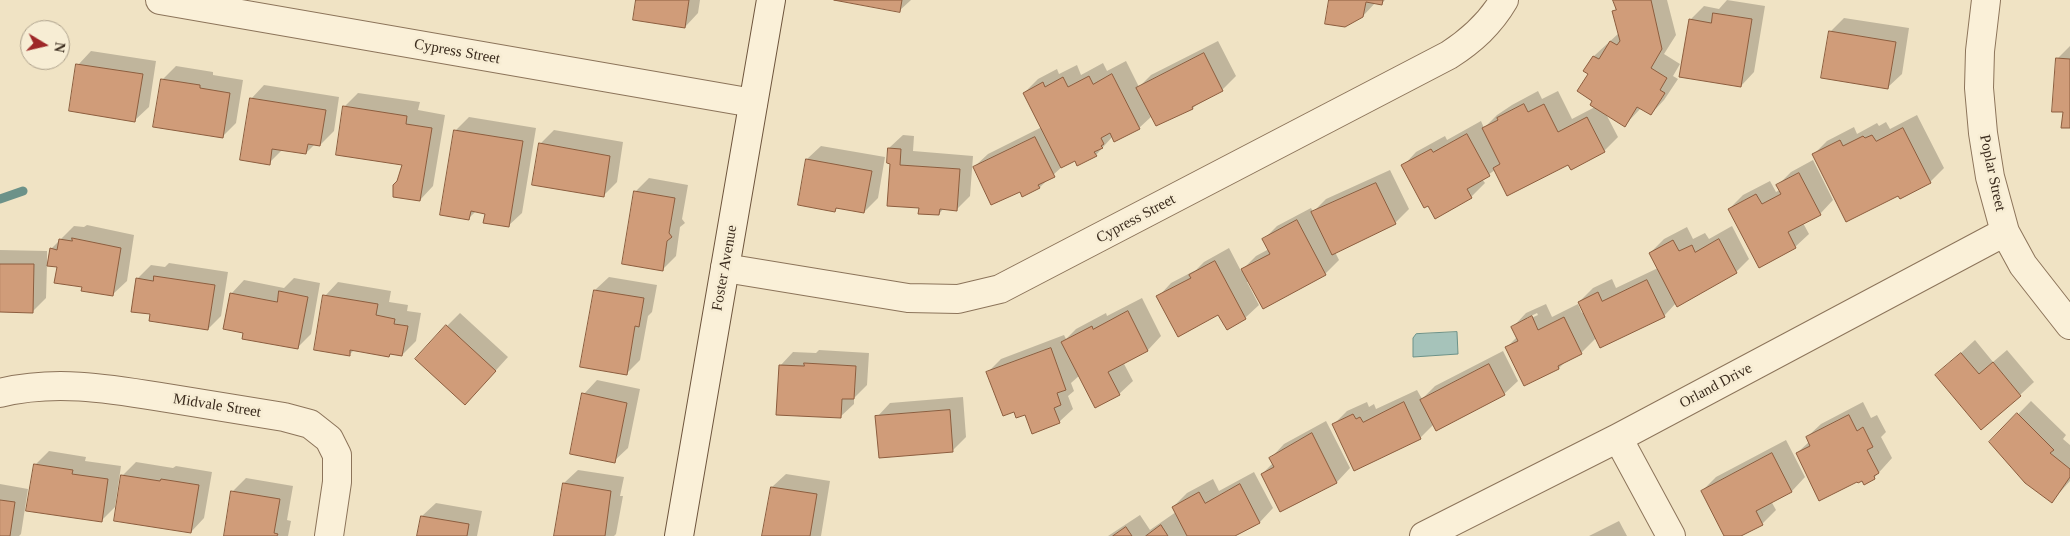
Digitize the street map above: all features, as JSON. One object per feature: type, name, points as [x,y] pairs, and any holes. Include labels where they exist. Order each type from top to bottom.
[{"type":"street","name":"Cypress Street","points":[[160,0],[753,103]]},
{"type":"street","name":"Foster Avenue","points":[[679,536],[771,0]]},
{"type":"street","name":"Cypress Street","points":[[725,268],[908,298],[958,299],[1000,289],[1449,55],[1474,38],[1504,0]]},
{"type":"street","name":"Poplar Street","points":[[1986,0],[1980,51],[1979,88],[1982,133],[2005,232],[2024,265],[2070,325]]},
{"type":"street","name":"Orland Drive","points":[[1424,536],[1618,438],[2005,232]]},
{"type":"street","name":"Midvale Street","points":[[0,393],[41,386],[67,385],[108,388],[284,417],[310,424],[329,439],[337,455],[337,482],[329,536]]},
{"type":"street","points":[[1618,438],[1671,536]]},
{"type":"water","points":[[1457,332],[1458,354],[1413,357],[1413,338],[1416,334]]},
{"type":"building","points":[[636,0],[689,0],[685,28],[633,20]]},
{"type":"building","points":[[834,0],[902,0],[900,12]]},
{"type":"building","points":[[1329,0],[1383,0],[1382,5],[1366,2],[1363,17],[1345,27],[1325,24]]},
{"type":"building","points":[[1613,0],[1651,0],[1662,49],[1651,68],[1667,78],[1660,90],[1665,93],[1651,115],[1637,107],[1625,127],[1590,105],[1592,101],[1577,91],[1588,74],[1583,71],[1593,56],[1599,59],[1610,41],[1617,45],[1620,41],[1612,11],[1616,10]]},
{"type":"building","points":[[1713,13],[1752,19],[1741,87],[1679,77],[1689,19],[1711,23]]},
{"type":"building","points":[[1829,31],[1896,42],[1888,89],[1821,78]]},
{"type":"building","points":[[1204,53],[1223,91],[1192,107],[1193,109],[1156,126],[1136,88]]},
{"type":"building","points":[[2056,58],[2070,59],[2070,128],[2061,128],[2063,112],[2052,112]]},
{"type":"building","points":[[76,64],[143,74],[135,122],[69,111]]},
{"type":"building","points":[[1112,74],[1140,129],[1114,142],[1110,133],[1101,138],[1104,144],[1101,146],[1103,148],[1094,152],[1097,156],[1077,166],[1075,161],[1061,168],[1023,93],[1043,82],[1045,87],[1063,77],[1068,87],[1089,76],[1093,84]]},
{"type":"building","points":[[161,79],[200,85],[200,88],[230,93],[223,138],[153,127]]},
{"type":"building","points":[[250,98],[326,110],[320,146],[308,144],[306,154],[272,149],[270,165],[240,160]]},
{"type":"building","points":[[1524,104],[1528,112],[1544,104],[1558,132],[1587,117],[1605,152],[1571,170],[1568,165],[1507,196],[1493,168],[1500,164],[1482,128]]},
{"type":"building","points":[[343,106],[407,116],[406,124],[432,128],[420,201],[393,197],[393,185],[397,181],[402,165],[336,155]]},
{"type":"building","points":[[1903,128],[1931,183],[1900,199],[1898,196],[1846,222],[1812,154],[1840,140],[1843,146],[1863,136],[1865,138],[1872,135],[1876,141]]},
{"type":"building","points":[[454,130],[523,141],[509,227],[483,223],[485,214],[471,211],[469,220],[440,215]]},
{"type":"building","points":[[1467,134],[1490,176],[1467,189],[1472,198],[1435,219],[1428,206],[1424,208],[1401,165],[1431,149],[1433,152]]},
{"type":"building","points":[[1035,137],[1055,177],[1038,185],[1040,188],[1022,197],[1020,192],[991,205],[973,167]]},
{"type":"building","points":[[539,143],[610,156],[604,197],[532,185]]},
{"type":"building","points":[[888,148],[901,149],[900,165],[960,169],[957,211],[940,209],[939,215],[918,214],[919,208],[887,206],[890,164],[887,163]]},
{"type":"building","points":[[806,159],[872,171],[864,213],[836,208],[835,212],[798,205]]},
{"type":"building","points":[[1799,173],[1821,215],[1788,232],[1796,248],[1759,268],[1728,209],[1756,194],[1762,204],[1781,194],[1776,185]]},
{"type":"building","points":[[1376,183],[1396,224],[1332,255],[1311,212]]},
{"type":"building","points":[[634,191],[675,198],[669,233],[672,237],[667,241],[663,271],[622,264]]},
{"type":"building","points":[[1297,220],[1326,275],[1263,309],[1241,269],[1270,254],[1262,239]]},
{"type":"building","points":[[72,238],[121,248],[113,296],[81,291],[82,287],[54,283],[57,267],[47,266],[50,248],[57,250],[59,239],[72,241]]},
{"type":"building","points":[[1719,239],[1737,273],[1677,307],[1649,253],[1673,240],[1679,251],[1692,245],[1695,252]]},
{"type":"building","points":[[1215,261],[1246,319],[1227,330],[1218,315],[1178,337],[1156,296],[1191,278],[1189,275]]},
{"type":"building","points":[[0,264],[34,264],[33,313],[0,312]]},
{"type":"building","points":[[154,276],[215,285],[208,330],[149,321],[150,314],[131,312],[136,278],[153,281]]},
{"type":"building","points":[[1647,280],[1665,317],[1600,348],[1578,302],[1598,292],[1602,301]]},
{"type":"building","points":[[594,290],[644,298],[639,327],[635,326],[627,375],[580,367]]},
{"type":"building","points":[[279,291],[308,297],[298,349],[242,339],[243,333],[223,329],[230,293],[277,302]]},
{"type":"building","points":[[323,295],[378,304],[376,315],[395,319],[394,324],[408,326],[402,356],[390,354],[389,357],[350,350],[350,356],[314,350]]},
{"type":"building","points":[[1128,311],[1148,351],[1108,372],[1120,395],[1095,408],[1061,342],[1092,326],[1093,329]]},
{"type":"building","points":[[1532,316],[1538,330],[1564,317],[1582,354],[1558,366],[1559,369],[1524,386],[1505,347],[1518,341],[1511,327]]},
{"type":"building","points":[[446,325],[496,371],[465,405],[415,359]]},
{"type":"building","points":[[1051,348],[1066,390],[1057,393],[1061,405],[1054,408],[1060,423],[1032,434],[1025,415],[1016,418],[1014,412],[1003,416],[986,372]]},
{"type":"building","points":[[1961,353],[1979,374],[1993,362],[2021,396],[1981,430],[1935,375]]},
{"type":"building","points":[[804,363],[856,366],[854,399],[842,399],[841,418],[776,415],[779,365],[804,366]]},
{"type":"building","points":[[1489,364],[1505,395],[1436,431],[1420,400]]},
{"type":"building","points":[[582,393],[627,403],[615,463],[570,454]]},
{"type":"building","points":[[1404,402],[1421,439],[1354,471],[1332,424],[1353,414],[1356,419],[1360,417],[1363,422]]},
{"type":"building","points":[[950,410],[953,452],[879,458],[875,416]]},
{"type":"building","points":[[2017,413],[2054,450],[2050,453],[2070,469],[2070,477],[2052,503],[2025,483],[1989,442]]},
{"type":"building","points":[[1849,415],[1857,431],[1863,427],[1873,447],[1867,450],[1879,473],[1874,476],[1875,479],[1864,485],[1862,481],[1857,482],[1819,501],[1796,453],[1810,446],[1806,437]]},
{"type":"building","points":[[1312,433],[1337,483],[1280,512],[1261,474],[1274,467],[1269,458]]},
{"type":"building","points":[[1772,453],[1792,492],[1756,511],[1763,525],[1741,536],[1724,536],[1701,491]]},
{"type":"building","points":[[34,464],[73,470],[72,474],[108,479],[102,522],[26,511]]},
{"type":"building","points":[[121,475],[199,485],[191,533],[114,521]]},
{"type":"building","points":[[563,483],[611,491],[605,536],[554,536]]},
{"type":"building","points":[[1240,484],[1260,523],[1235,536],[1187,536],[1172,507],[1199,492],[1205,503]]},
{"type":"building","points":[[771,487],[817,494],[810,536],[762,536]]},
{"type":"building","points":[[231,491],[280,499],[274,533],[278,534],[277,536],[224,536]]},
{"type":"building","points":[[0,500],[15,502],[10,536],[0,536]]},
{"type":"building","points":[[421,516],[469,524],[467,536],[417,536]]},
{"type":"building","points":[[1161,525],[1168,536],[1146,536]]},
{"type":"building","points":[[1126,527],[1132,536],[1113,536]]},
{"type":"waterway","points":[[0,199],[23,191]]}]
